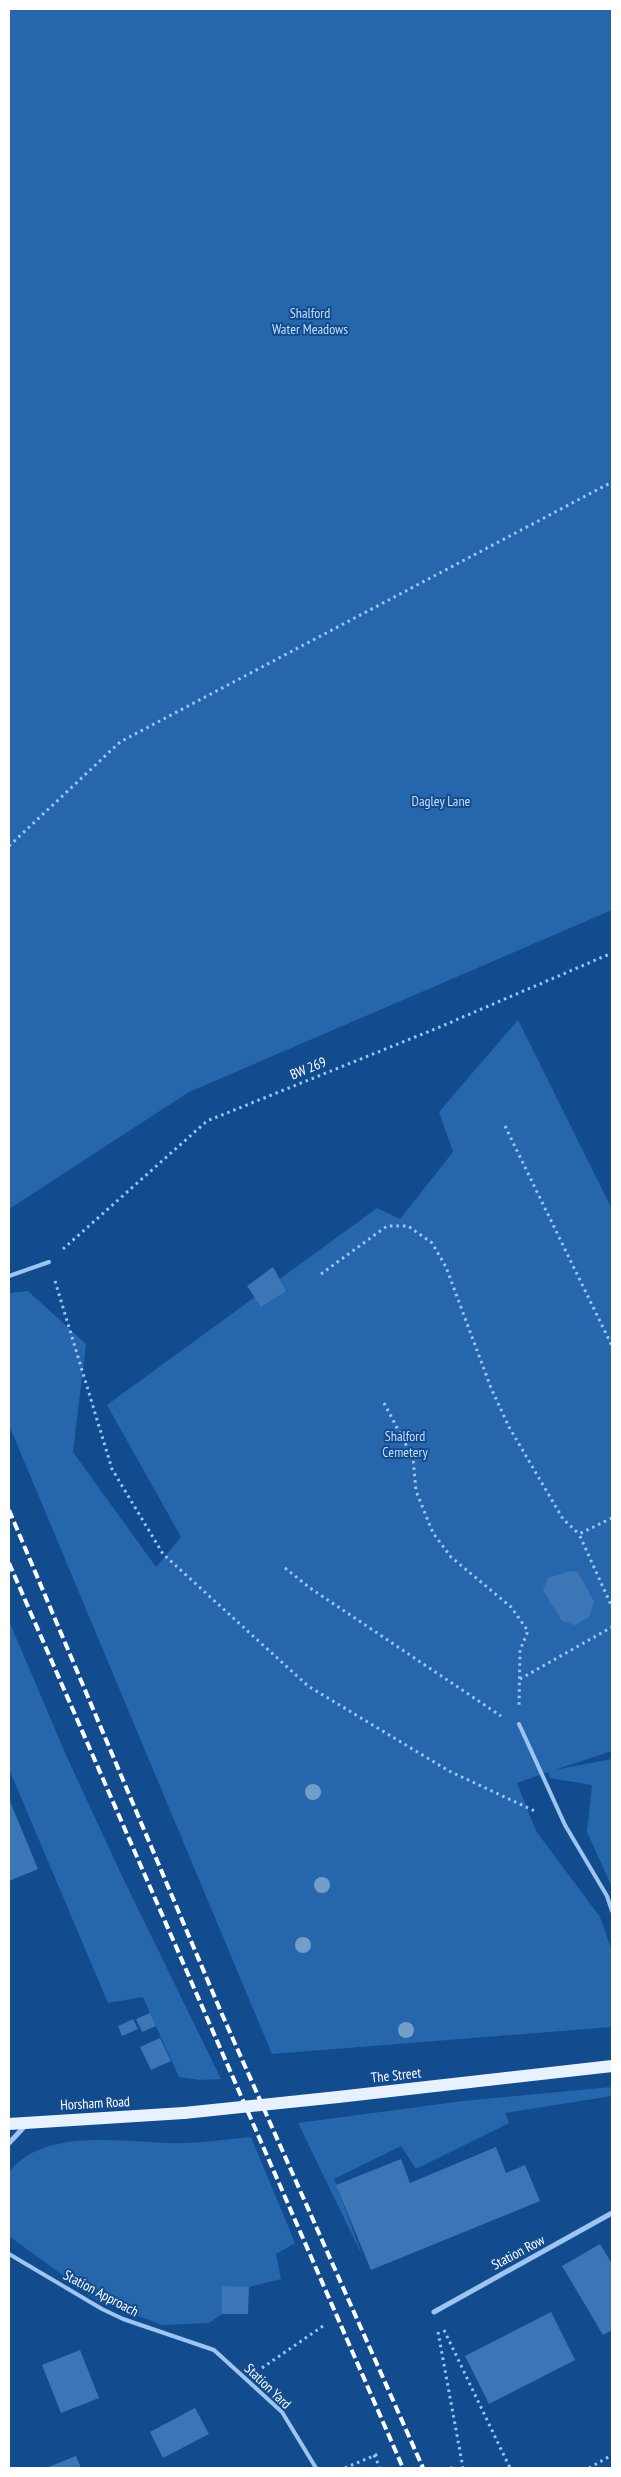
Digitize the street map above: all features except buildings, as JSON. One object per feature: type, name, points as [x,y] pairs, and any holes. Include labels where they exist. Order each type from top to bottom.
[{"type":"main road","name":"The Street","points":[[184,2113],[612,2066]]},
{"type":"main road","name":"Horsham Road","points":[[9,2124],[30,2121],[184,2113]]},
{"type":"street","points":[[9,2143],[30,2121]]},
{"type":"street","name":"Station Row","points":[[434,2312],[612,2213]]},
{"type":"lane","points":[[9,1276],[49,1262]]},
{"type":"lane","points":[[519,1724],[565,1825],[607,1896],[612,1911]]},
{"type":"lane","name":"Station Approach","points":[[9,2254],[102,2309],[139,2326],[187,2341]]},
{"type":"lane","name":"Station Yard","points":[[187,2341],[214,2350],[282,2412],[316,2468]]},
{"type":"path","points":[[9,846],[120,742],[612,482]]},
{"type":"path","name":"BW 269","points":[[49,1262],[207,1122],[435,1029],[612,953]]},
{"type":"path","points":[[505,1126],[612,1346]]},
{"type":"path","points":[[321,1274],[387,1226],[408,1226],[432,1242],[446,1267],[491,1388],[509,1427],[563,1518],[579,1534],[612,1607]]},
{"type":"path","points":[[49,1262],[112,1469],[163,1554],[308,1686],[449,1771],[565,1825]]},
{"type":"path","points":[[286,1568],[310,1588],[491,1711],[519,1724],[520,1650],[528,1631],[511,1608],[451,1557],[433,1532],[416,1491],[413,1458],[384,1403]]},
{"type":"path","points":[[579,1534],[612,1518]]},
{"type":"path","points":[[520,1679],[612,1627]]},
{"type":"path","points":[[434,2312],[463,2468]]},
{"type":"path","points":[[434,2312],[510,2468]]},
{"type":"path","points":[[246,2380],[323,2326]]},
{"type":"path","points":[[345,2468],[376,2454],[380,2468]]},
{"type":"path","points":[[590,2468],[612,2456]]},
{"type":"green space","name":"Shalford Water Meadows","points":[[9,9],[612,9],[612,910],[189,1092],[9,1209]]},
{"type":"green space","name":"Shalford Cemetery","points":[[518,1020],[612,1209],[612,1751],[554,1770],[612,1759],[612,1887],[587,1832],[592,1785],[550,1778],[548,1772],[517,1783],[536,1831],[600,1917],[612,1951],[612,2027],[272,2054],[9,1425],[9,1293],[28,1291],[86,1344],[73,1452],[156,1567],[181,1537],[107,1405],[377,1208],[400,1219],[453,1152],[439,1112]]},
{"type":"green space","points":[[9,1621],[66,1755],[121,1874],[221,2079],[200,2080],[179,2077],[143,1997],[108,2003],[9,1769]]},
{"type":"green space","points":[[612,2087],[612,2096],[505,2113],[509,2123],[416,2169],[401,2146],[334,2179],[363,2257],[298,2123],[463,2101]]},
{"type":"green space","points":[[251,2137],[295,2243],[276,2254],[281,2279],[249,2287],[222,2287],[222,2314],[209,2323],[162,2325],[95,2299],[9,2236],[9,2172],[26,2157],[46,2148],[68,2142],[92,2140],[185,2143]]},
{"type":"railway","points":[[9,1510],[221,2012],[423,2468]]},
{"type":"railway","points":[[9,1563],[403,2468]]},
{"type":"park label","name":"Dagley Lane","points":[[441,801]]}]
